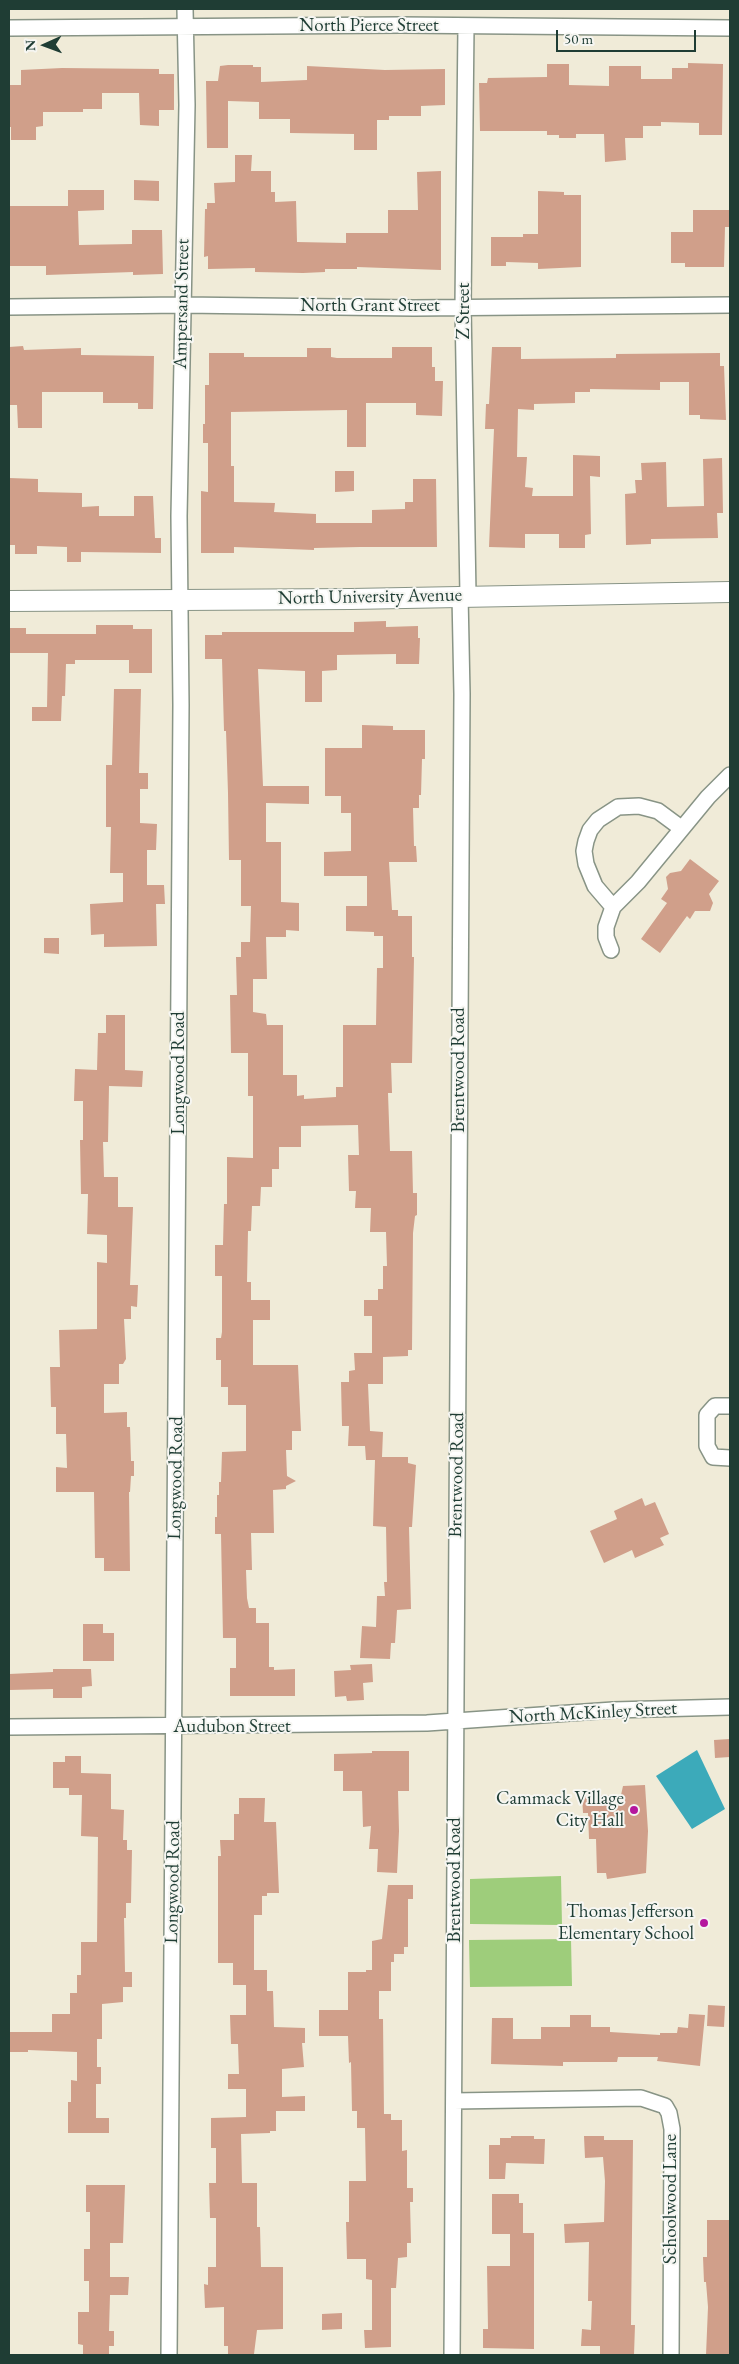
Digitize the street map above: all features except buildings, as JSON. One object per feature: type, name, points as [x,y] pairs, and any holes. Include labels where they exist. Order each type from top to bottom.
[{"type":"street","name":"Ampersand Street","points":[[179,600],[187,104],[186,9]]},
{"type":"street","name":"North Pierce Street","points":[[9,28],[466,26],[730,28]]},
{"type":"street","name":"Z Street","points":[[464,595],[463,306],[466,26]]},
{"type":"street","name":"North Grant Street","points":[[9,307],[183,305],[730,305]]},
{"type":"street","name":"North University Avenue","points":[[9,601],[730,592]]},
{"type":"street","name":"Brentwood Road","points":[[452,2355],[464,595]]},
{"type":"street","name":"Longwood Road","points":[[169,2355],[181,705],[179,600]]},
{"type":"street","points":[[612,950],[606,937],[606,928],[613,907],[638,882],[681,828],[730,776]]},
{"type":"street","points":[[613,907],[595,886],[586,864],[584,851],[586,841],[590,830],[598,820],[618,808],[639,806],[658,811],[681,828]]},
{"type":"street","points":[[730,1406],[715,1406],[707,1415],[709,1451],[713,1457],[730,1458]]},
{"type":"street","name":"North McKinley Street","points":[[455,1722],[613,1710],[730,1708]]},
{"type":"street","name":"Audubon Street","points":[[9,1727],[173,1727],[455,1722]]},
{"type":"street","name":"Schoolwood Lane","points":[[454,2101],[641,2098],[665,2106],[670,2113],[672,2129],[671,2355]]},
{"type":"green space","points":[[561,1876],[562,1925],[470,1924],[470,1879]]},
{"type":"green space","points":[[571,1939],[572,1986],[470,1987],[469,1940]]},
{"type":"water","points":[[697,1750],[725,1809],[692,1829],[656,1776]]},
{"type":"place","name":"Cammack Village City Hall","points":[[634,1810]]},
{"type":"place","name":"Thomas Jefferson Elementary School","points":[[704,1923]]}]
